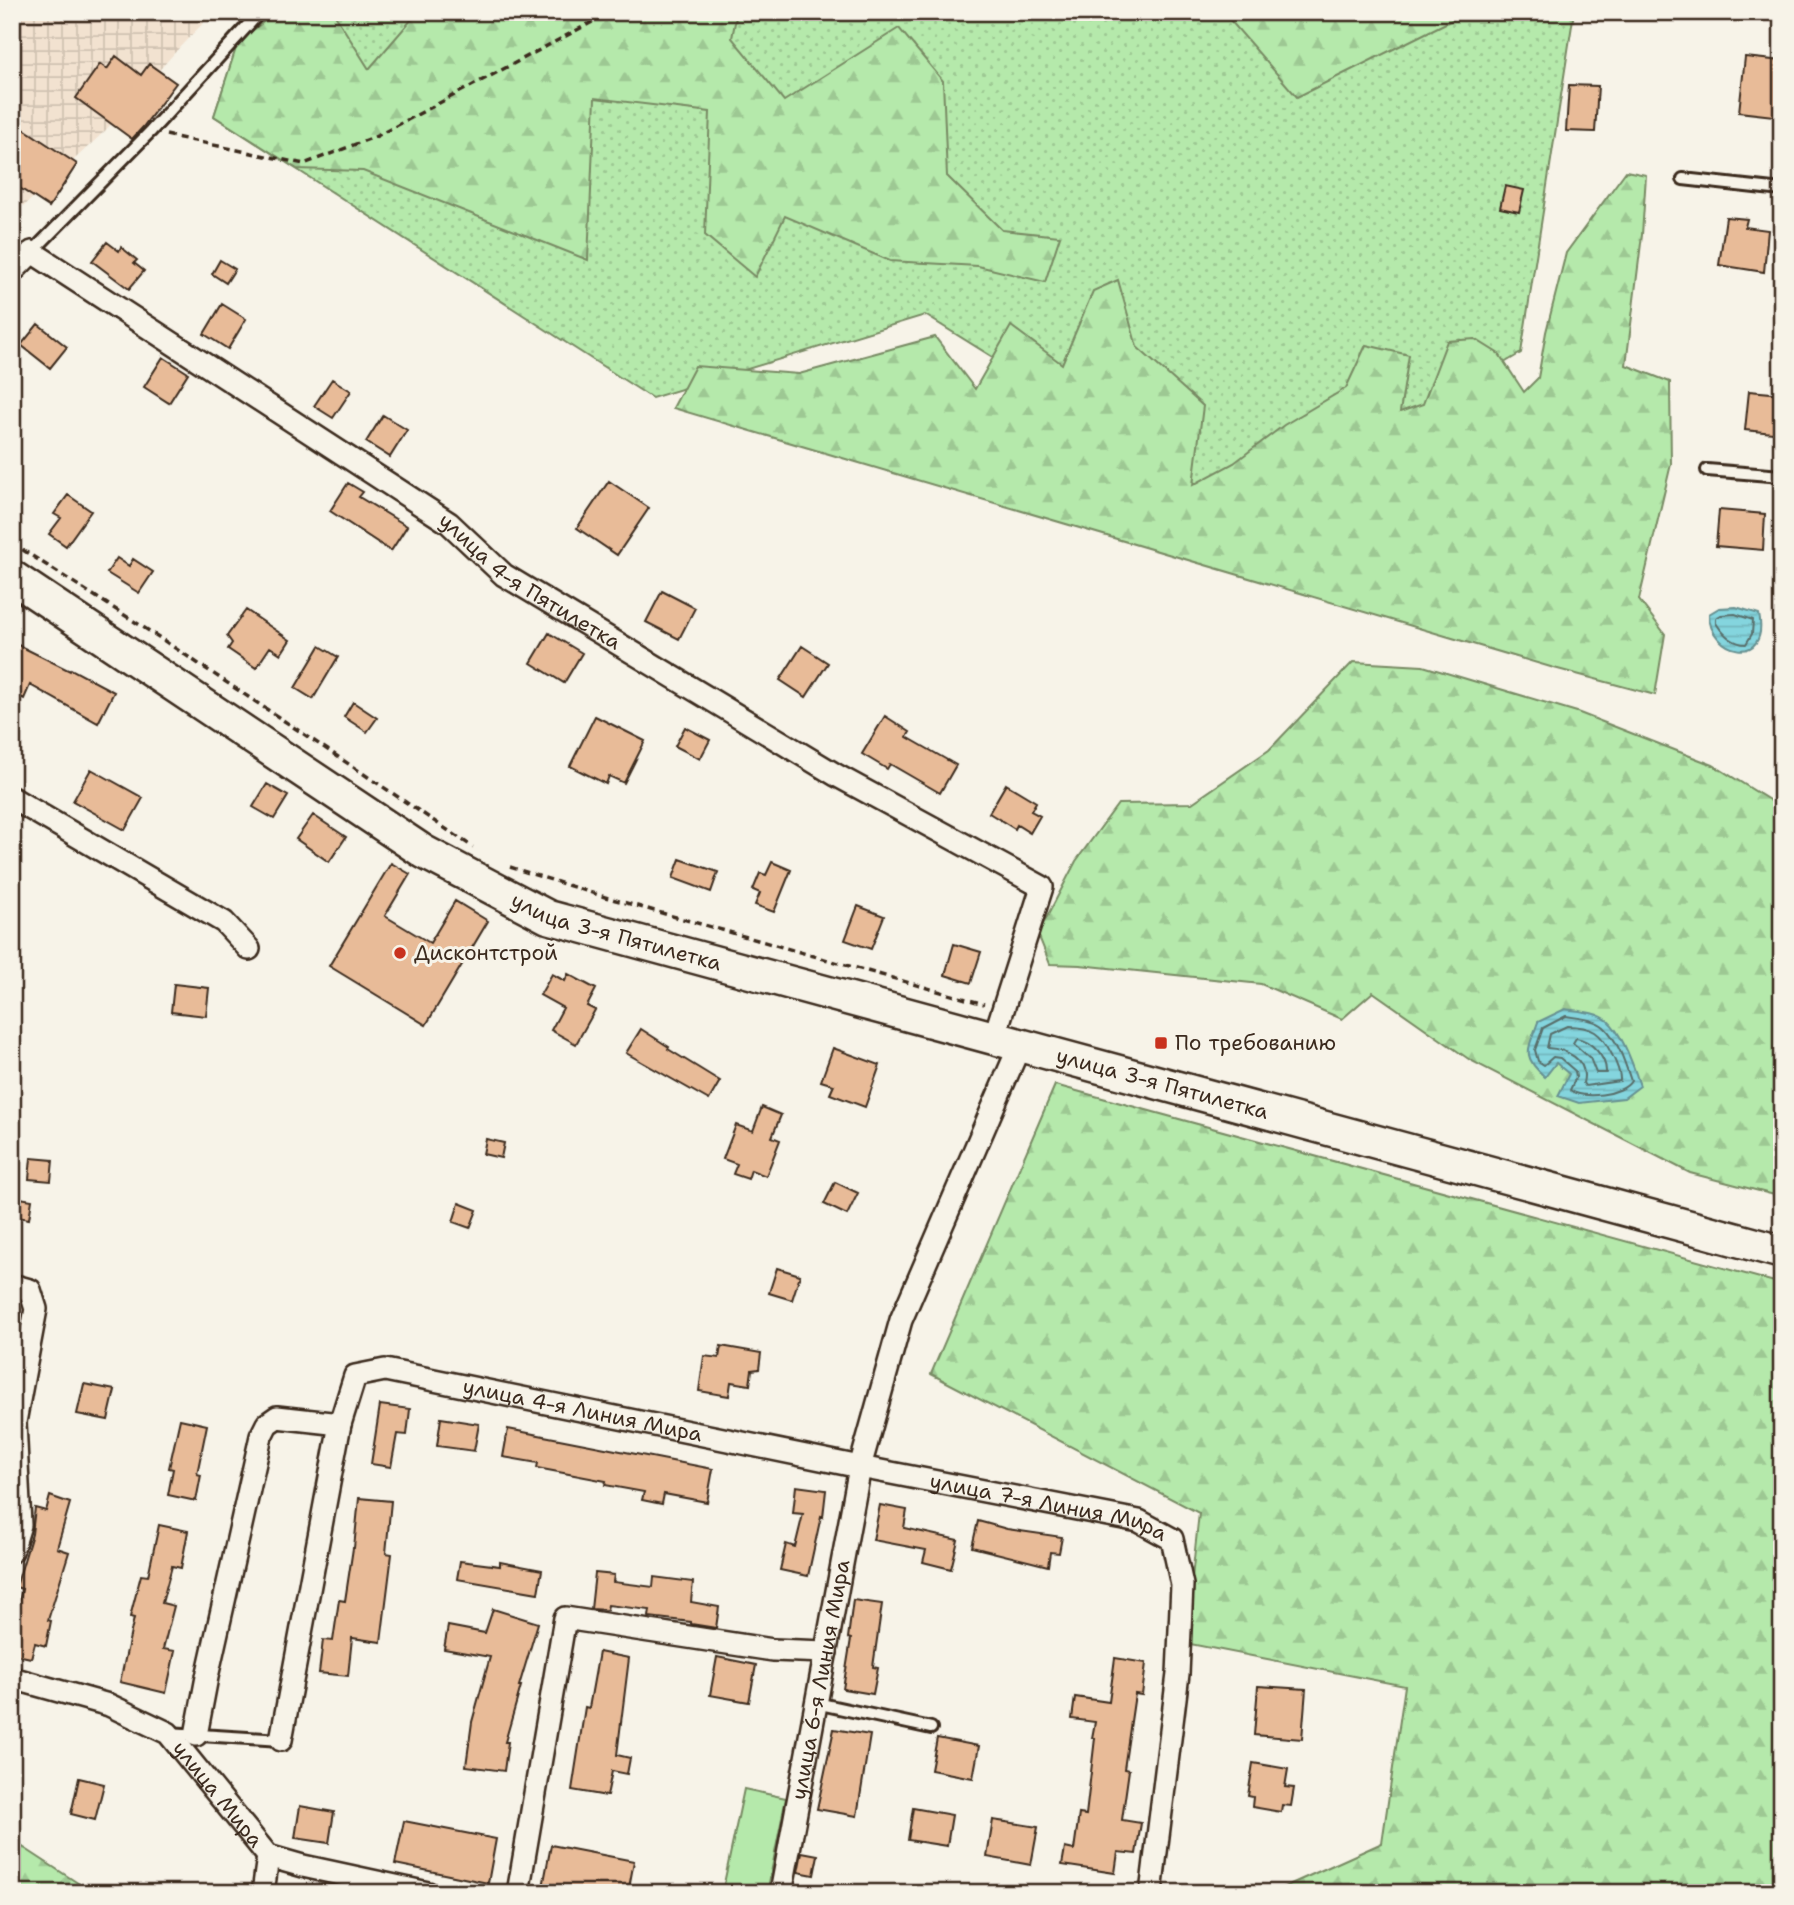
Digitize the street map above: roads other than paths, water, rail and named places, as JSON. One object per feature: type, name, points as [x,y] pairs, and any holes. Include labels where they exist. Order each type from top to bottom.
[{"type":"main road","name":"улица 3-я Пятилетка","points":[[12,577],[424,852],[548,917],[1006,1031],[1295,1119],[1782,1252]]},
{"type":"street","points":[[12,272],[32,252]]},
{"type":"street","name":"улица 4-я Пятилетка","points":[[32,252],[449,523],[505,575],[836,775],[1042,887]]},
{"type":"street","points":[[12,799],[224,922],[249,949]]},
{"type":"street","name":"улица 6-я Линия Мира","points":[[781,1893],[860,1467],[901,1320],[1006,1031],[1042,887]]},
{"type":"street","points":[[12,1285],[30,1290],[36,1309],[15,1422],[20,1525],[12,1551]]},
{"type":"street","name":"улица 4-я Линия Мира","points":[[281,1740],[340,1424],[355,1376],[385,1370],[860,1467]]},
{"type":"street","points":[[196,1735],[209,1664],[261,1436],[267,1424],[277,1417],[340,1424]]},
{"type":"street","name":"улица 7-я Линия Мира","points":[[860,1467],[1139,1521],[1172,1539],[1182,1585],[1178,1674],[1151,1893]]},
{"type":"street","points":[[518,1893],[565,1618],[773,1650],[826,1652]]},
{"type":"street","name":"улица Мира","points":[[12,1678],[109,1705],[168,1733],[268,1856],[428,1893]]},
{"type":"street","points":[[263,1893],[268,1856]]},
{"type":"lane","points":[[32,252],[150,132],[260,12]]},
{"type":"lane","points":[[1683,179],[1782,190]]},
{"type":"lane","points":[[1707,470],[1782,477]]},
{"type":"lane","points":[[816,1703],[931,1728]]},
{"type":"lane","points":[[168,1733],[281,1740]]},
{"type":"water","points":[[1736,607],[1759,614],[1760,631],[1756,643],[1748,649],[1738,650],[1728,646],[1718,639],[1712,628],[1709,614],[1719,608]]},
{"type":"water","points":[[1565,1009],[1593,1014],[1608,1021],[1623,1042],[1640,1086],[1624,1098],[1579,1103],[1558,1096],[1569,1074],[1556,1063],[1545,1077],[1532,1063],[1529,1046],[1538,1022]]},
{"type":"place","name":"Дисконтстрой","points":[[400,953]]},
{"type":"place","name":"По требованию","points":[[1161,1043]]}]
